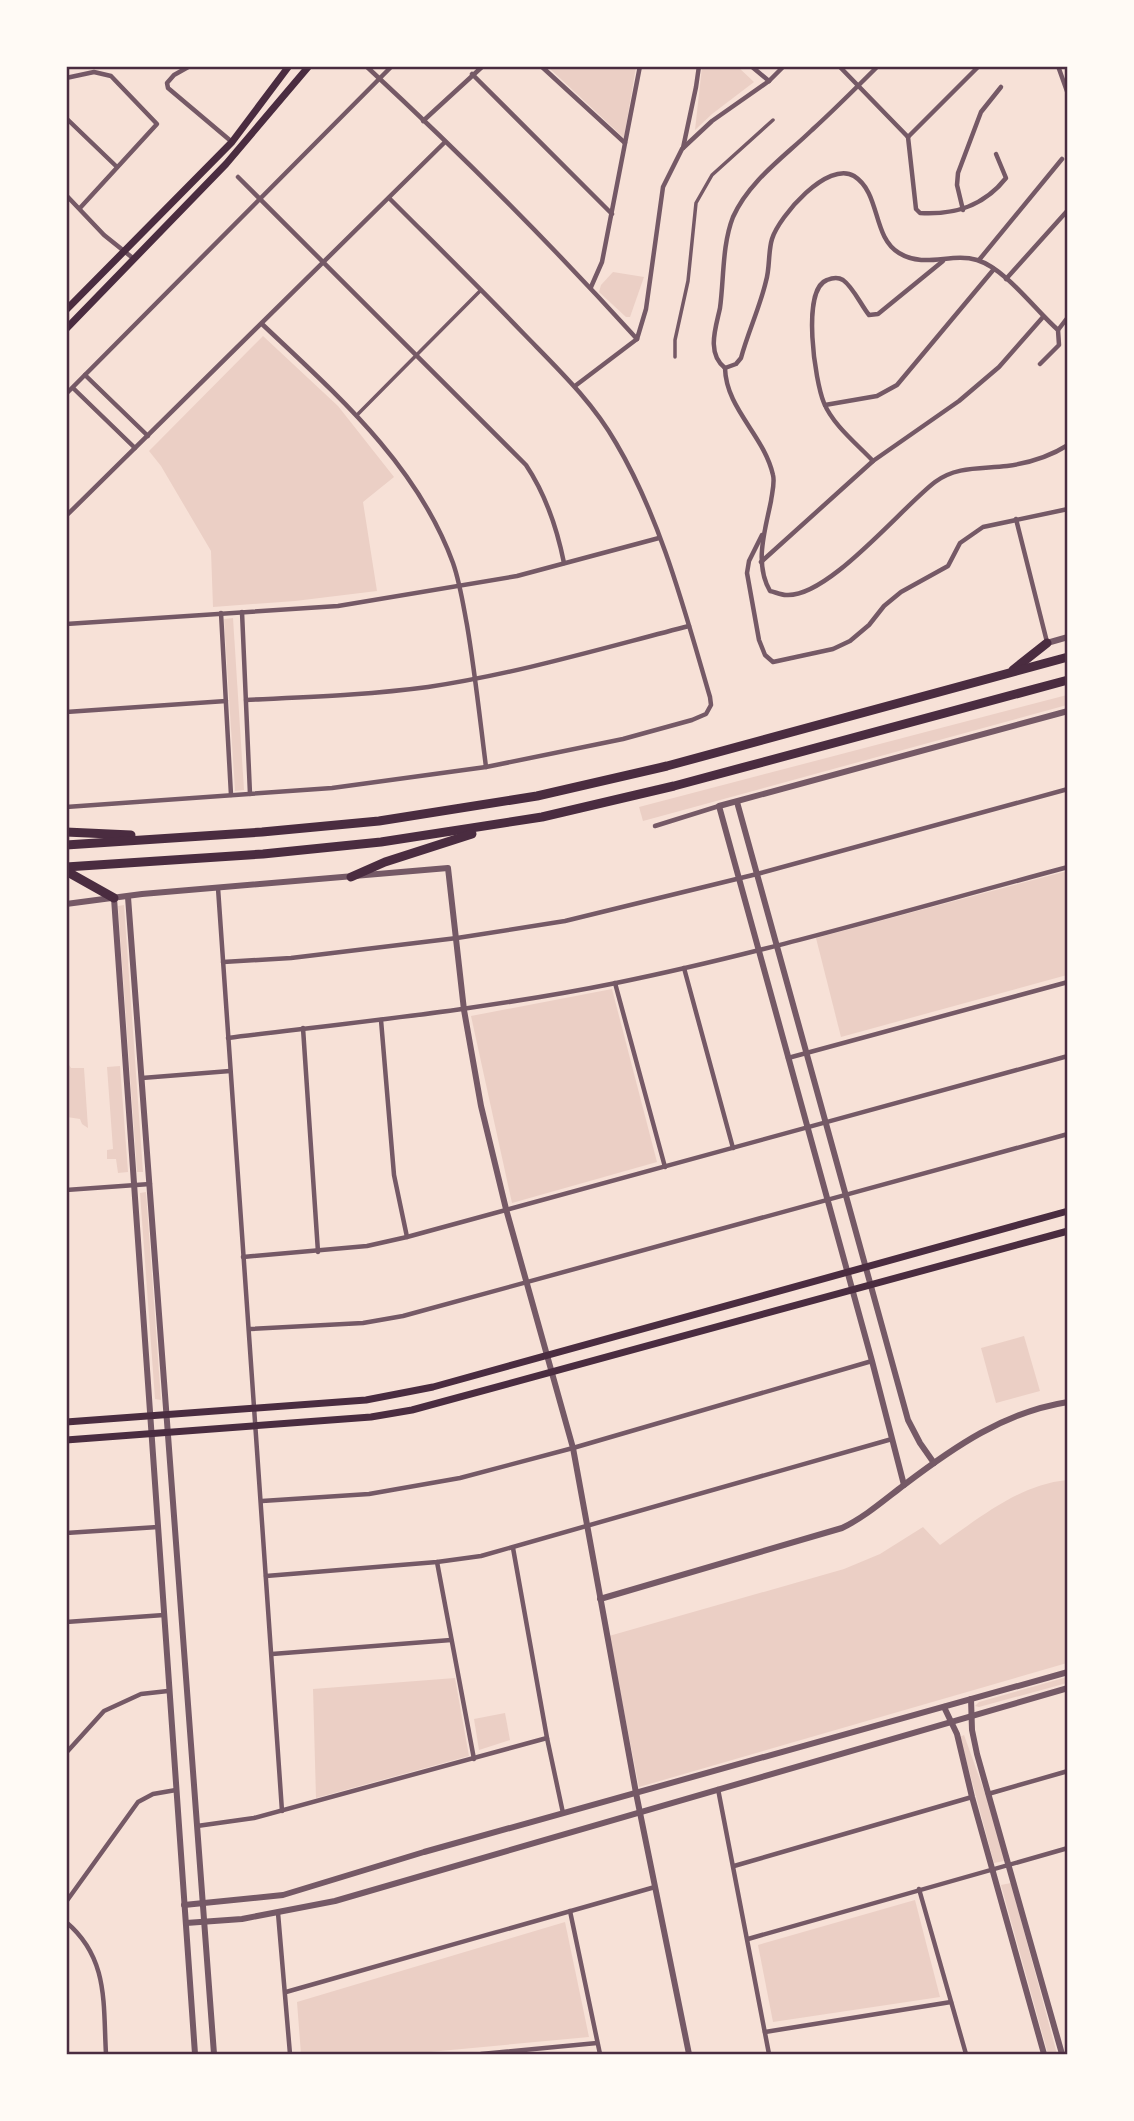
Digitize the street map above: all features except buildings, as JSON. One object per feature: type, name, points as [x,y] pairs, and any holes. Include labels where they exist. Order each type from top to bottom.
[{"type":"highway","points":[[1009,673],[1047,643]]},
{"type":"highway","points":[[66,845],[379,821],[537,796],[680,762],[1068,657]]},
{"type":"highway","points":[[66,869],[341,846],[498,825],[674,786],[1068,680]]},
{"type":"highway","points":[[351,877],[385,862],[498,825]]},
{"type":"highway","points":[[66,832],[175,837]]},
{"type":"highway","points":[[66,869],[114,898]]},
{"type":"main road","points":[[66,310],[232,142],[289,66]]},
{"type":"main road","points":[[66,329],[226,164],[309,66]]},
{"type":"main road","points":[[66,1422],[402,1394],[1068,1211]]},
{"type":"main road","points":[[66,1440],[371,1417],[412,1410],[552,1374],[1068,1231]]},
{"type":"street","points":[[190,66],[174,75],[167,83],[168,88],[232,142]]},
{"type":"street","points":[[366,66],[590,287],[637,339]]},
{"type":"street","points":[[66,394],[392,66]]},
{"type":"street","points":[[423,121],[482,66]]},
{"type":"street","points":[[541,66],[626,143]]},
{"type":"street","points":[[590,287],[602,262],[640,66]]},
{"type":"street","points":[[575,386],[637,339],[646,309],[663,187],[682,149],[699,66]]},
{"type":"street","points":[[751,66],[769,81]]},
{"type":"street","points":[[682,149],[712,121],[769,81],[783,66]]},
{"type":"street","points":[[839,66],[908,137],[917,212],[932,214],[963,210],[996,190],[1006,178],[996,154]]},
{"type":"street","points":[[878,66],[748,191],[728,234],[724,279],[713,341],[715,356],[724,368],[725,382],[732,401],[763,447],[774,476],[761,562],[764,579],[770,591],[786,595],[815,587],[848,562],[911,503],[948,473],[1031,461],[1054,454],[1068,445]]},
{"type":"street","points":[[908,137],[979,66]]},
{"type":"street","points":[[1058,66],[1068,94]]},
{"type":"street","points":[[66,78],[94,72],[111,76],[157,124],[80,208]]},
{"type":"street","points":[[472,74],[611,214]]},
{"type":"street","points":[[963,210],[957,185],[958,173],[981,112],[1001,87]]},
{"type":"street","points":[[66,118],[117,167]]},
{"type":"street","points":[[675,357],[675,340],[686,299],[696,203],[712,175],[773,120]]},
{"type":"street","points":[[66,516],[445,142]]},
{"type":"street","points":[[979,260],[1062,159]]},
{"type":"street","points":[[724,368],[736,364],[741,358],[766,281],[772,239],[779,223],[810,190],[829,176],[842,172],[855,176],[865,189],[873,204],[878,223],[896,252],[913,260],[979,260],[1006,279],[1058,330]]},
{"type":"street","points":[[238,177],[526,465],[546,500],[556,527],[564,564]]},
{"type":"street","points":[[66,195],[104,235],[134,259]]},
{"type":"street","points":[[66,807],[346,786],[486,767],[623,739],[692,720],[706,714],[710,708],[710,696],[689,626],[659,538],[633,472],[615,440],[575,386],[389,198]]},
{"type":"street","points":[[1006,279],[1068,210]]},
{"type":"street","points":[[873,461],[825,405],[816,373],[812,321],[816,289],[820,284],[832,279],[845,281],[869,315],[873,316],[944,260]]},
{"type":"street","points":[[825,405],[877,396],[897,385],[994,269]]},
{"type":"street","points":[[358,414],[481,290]]},
{"type":"street","points":[[761,562],[873,461],[959,401],[999,367],[1043,317]]},
{"type":"street","points":[[1040,364],[1059,345],[1058,330],[1068,317]]},
{"type":"street","points":[[262,324],[358,414],[418,493],[444,543],[460,587],[476,678],[486,767]]},
{"type":"street","points":[[85,376],[148,436]]},
{"type":"street","points":[[73,388],[135,449]]},
{"type":"street","points":[[765,530],[749,561],[747,573],[759,640],[765,655],[773,663],[833,649],[850,641],[901,592],[948,566],[960,543],[983,527],[1068,509]]},
{"type":"street","points":[[1016,519],[1047,643],[1068,637]]},
{"type":"street","points":[[66,624],[338,606],[460,587],[564,564],[659,538]]},
{"type":"street","points":[[242,612],[250,794]]},
{"type":"street","points":[[221,613],[231,795]]},
{"type":"street","points":[[246,700],[428,687],[541,664],[689,626]]},
{"type":"street","points":[[66,712],[226,701]]},
{"type":"street","points":[[654,826],[1068,711]]},
{"type":"street","points":[[223,962],[291,958],[457,938],[565,921],[739,879],[1068,789]]},
{"type":"street","points":[[737,802],[908,1420],[934,1463]]},
{"type":"street","points":[[719,806],[904,1485]]},
{"type":"street","points":[[228,1038],[464,1010],[615,983],[759,950],[1068,867]]},
{"type":"street","points":[[66,904],[448,868],[464,1010],[481,1106],[506,1209],[573,1448],[636,1793],[689,2054]]},
{"type":"street","points":[[218,888],[282,1811]]},
{"type":"street","points":[[128,897],[214,2054]]},
{"type":"street","points":[[114,898],[195,2054]]},
{"type":"street","points":[[684,968],[733,1148]]},
{"type":"street","points":[[788,1058],[1068,982]]},
{"type":"street","points":[[615,983],[665,1167]]},
{"type":"street","points":[[381,1020],[394,1175],[407,1237]]},
{"type":"street","points":[[303,1028],[318,1252]]},
{"type":"street","points":[[243,1257],[368,1246],[407,1237],[1068,1056]]},
{"type":"street","points":[[142,1078],[230,1071]]},
{"type":"street","points":[[250,1329],[363,1323],[403,1316],[1068,1134]]},
{"type":"street","points":[[66,1190],[150,1185]]},
{"type":"street","points":[[262,1501],[369,1494],[460,1478],[872,1361]]},
{"type":"street","points":[[600,1600],[842,1528],[876,1508],[953,1448],[995,1425],[1038,1408],[1068,1402]]},
{"type":"street","points":[[266,1576],[481,1556],[892,1439]]},
{"type":"street","points":[[66,1533],[158,1527]]},
{"type":"street","points":[[513,1548],[563,1813]]},
{"type":"street","points":[[437,1562],[474,1759]]},
{"type":"street","points":[[66,1622],[164,1615]]},
{"type":"street","points":[[272,1654],[452,1640]]},
{"type":"street","points":[[184,1905],[283,1895],[424,1852],[1068,1672]]},
{"type":"street","points":[[186,1923],[278,1913],[335,1901],[1068,1688]]},
{"type":"street","points":[[66,1752],[104,1711],[141,1694],[169,1691]]},
{"type":"street","points":[[971,1699],[972,1730],[1062,2054]]},
{"type":"street","points":[[944,1707],[952,1721],[1044,2054]]},
{"type":"street","points":[[197,1826],[282,1811],[547,1738]]},
{"type":"street","points":[[989,1794],[1068,1771]]},
{"type":"street","points":[[718,1789],[769,2054]]},
{"type":"street","points":[[66,1902],[138,1802],[153,1794],[176,1790]]},
{"type":"street","points":[[734,1866],[972,1797]]},
{"type":"street","points":[[748,1938],[1068,1848]]},
{"type":"street","points":[[286,1992],[655,1887]]},
{"type":"street","points":[[919,1889],[966,2054]]},
{"type":"street","points":[[570,1911],[600,2054]]},
{"type":"street","points":[[278,1913],[290,2054]]},
{"type":"street","points":[[66,1922],[83,1938],[96,1961],[102,1990],[106,2054]]},
{"type":"street","points":[[765,2032],[951,2002]]},
{"type":"street","points":[[481,2054],[597,2043]]},
{"type":"shaded area","points":[[548,67],[636,67],[624,138]]},
{"type":"shaded area","points":[[702,67],[738,67],[754,82],[695,130]]},
{"type":"shaded area","points":[[613,272],[644,277],[630,317],[626,317],[599,292],[601,285]]},
{"type":"shaded area","points":[[263,336],[338,406],[394,477],[363,502],[377,591],[213,607],[211,551],[161,466],[149,451]]},
{"type":"shaded area","points":[[233,618],[244,790],[235,791],[224,619]]},
{"type":"shaded area","points":[[1067,695],[1067,705],[643,821],[639,807]]},
{"type":"shaded area","points":[[1067,871],[1067,975],[841,1037],[816,938]]},
{"type":"shaded area","points":[[124,905],[143,1172],[137,1172],[118,906]]},
{"type":"shaded area","points":[[612,989],[657,1162],[512,1203],[471,1016]]},
{"type":"shaded area","points":[[67,1065],[71,1068],[84,1068],[88,1128],[80,1119],[67,1117]]},
{"type":"shaded area","points":[[120,1066],[128,1172],[118,1173],[116,1159],[107,1159],[107,1150],[113,1149],[107,1067]]},
{"type":"shaded area","points":[[146,1192],[161,1400],[155,1399],[140,1193]]},
{"type":"shaded area","points":[[1024,1336],[1040,1391],[996,1403],[981,1348]]},
{"type":"shaded area","points":[[1067,1480],[1067,1663],[639,1787],[609,1636],[844,1569],[880,1554],[923,1527],[940,1545],[1000,1504],[1032,1488]]},
{"type":"shaded area","points":[[1067,1677],[1067,1683],[975,1706],[979,1702]]},
{"type":"shaded area","points":[[455,1678],[469,1756],[316,1798],[313,1689]]},
{"type":"shaded area","points":[[505,1713],[510,1740],[479,1750],[474,1719]]},
{"type":"shaded area","points":[[964,1735],[1009,1860],[994,1863],[960,1737]]},
{"type":"shaded area","points":[[1011,1883],[1057,2054],[1048,2054],[1001,1885]]},
{"type":"shaded area","points":[[915,1900],[940,1997],[773,2022],[758,1945]]},
{"type":"shaded area","points":[[565,1922],[589,2037],[408,2054],[301,2054],[297,2002]]}]
